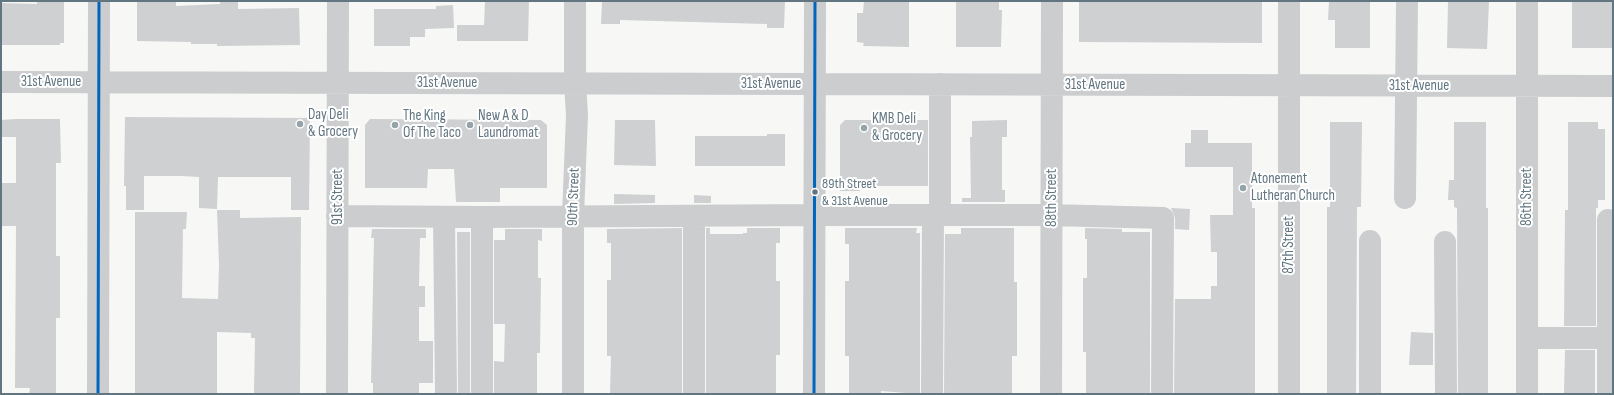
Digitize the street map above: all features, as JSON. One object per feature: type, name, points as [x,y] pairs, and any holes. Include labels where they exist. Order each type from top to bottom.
[{"type":"street","points":[[98,394],[99,1]]},
{"type":"street","name":"91st Street","points":[[337,394],[338,1]]},
{"type":"street","name":"90th Street","points":[[573,394],[572,216],[577,115],[575,83],[575,1]]},
{"type":"street","points":[[814,394],[815,1]]},
{"type":"street","name":"88th Street","points":[[1051,394],[1052,1]]},
{"type":"street","name":"87th Street","points":[[1289,1],[1289,394]]},
{"type":"street","points":[[1405,198],[1407,1]]},
{"type":"street","name":"86th Street","points":[[1527,1],[1527,394]]},
{"type":"street","name":"31st Avenue","points":[[1,82],[1613,86]]},
{"type":"street","points":[[932,394],[940,84]]},
{"type":"street","points":[[337,216],[482,217],[815,215],[936,208],[1052,215],[1163,218],[1162,394]]},
{"type":"street","points":[[444,216],[446,394]]},
{"type":"street","points":[[694,216],[694,394]]},
{"type":"street","points":[[482,217],[482,394]]},
{"type":"street","points":[[1608,220],[1608,394]]},
{"type":"street","points":[[1370,241],[1370,394]]},
{"type":"street","points":[[1445,242],[1446,394]]},
{"type":"street","points":[[1527,338],[1608,338]]},
{"type":"building","points":[[37,1],[64,2],[64,43],[60,43],[60,45],[1,45],[1,3],[37,4]]},
{"type":"building","points":[[137,1],[176,1],[176,6],[220,4],[220,1],[238,1],[238,9],[299,8],[300,45],[217,46],[217,44],[191,44],[191,42],[137,41]]},
{"type":"building","points":[[485,1],[529,1],[528,41],[457,41],[457,25],[484,25]]},
{"type":"building","points":[[602,1],[785,1],[784,28],[767,28],[767,24],[620,20],[620,24],[601,24]]},
{"type":"building","points":[[864,1],[909,1],[909,47],[863,46],[864,43],[857,42],[857,13],[863,13]]},
{"type":"building","points":[[956,1],[999,1],[999,10],[1002,10],[1001,47],[956,47]]},
{"type":"building","points":[[1079,1],[1262,1],[1262,43],[1079,42]]},
{"type":"building","points":[[1329,1],[1370,1],[1370,48],[1335,48],[1335,20],[1328,20]]},
{"type":"building","points":[[1448,1],[1489,1],[1487,49],[1447,48]]},
{"type":"building","points":[[1572,1],[1613,1],[1613,48],[1572,48]]},
{"type":"building","points":[[453,5],[454,28],[425,29],[425,37],[410,37],[410,46],[374,46],[374,9],[436,9],[436,6]]},
{"type":"building","points":[[125,117],[310,118],[309,210],[291,210],[291,177],[218,177],[217,209],[199,208],[199,177],[144,176],[144,210],[126,210],[126,186],[124,186]]},
{"type":"building","points":[[60,119],[61,163],[56,163],[56,256],[60,256],[60,318],[56,318],[56,394],[29,394],[30,388],[15,388],[16,226],[1,226],[1,183],[16,183],[16,137],[1,137],[1,120]]},
{"type":"building","points":[[370,119],[541,120],[547,125],[547,188],[500,188],[500,202],[456,202],[454,169],[428,169],[427,188],[365,188],[365,125]]},
{"type":"building","points":[[615,120],[655,120],[656,166],[614,165]]},
{"type":"building","points":[[845,120],[928,120],[928,186],[859,186],[860,191],[840,191],[840,125]]},
{"type":"building","points":[[1007,120],[1007,137],[1002,137],[1002,190],[1005,190],[1005,202],[962,202],[962,198],[971,198],[970,137],[972,137],[972,121]]},
{"type":"building","points":[[1330,122],[1362,122],[1361,207],[1357,207],[1356,394],[1327,394],[1327,207],[1330,207]]},
{"type":"building","points":[[1454,122],[1486,122],[1486,208],[1488,208],[1488,394],[1458,394],[1457,208],[1454,207],[1454,200],[1448,200],[1449,180],[1454,180]]},
{"type":"building","points":[[1568,122],[1598,122],[1598,129],[1605,129],[1605,200],[1598,200],[1598,208],[1596,208],[1596,326],[1564,326],[1565,210],[1568,210]]},
{"type":"building","points":[[1191,130],[1208,130],[1208,143],[1252,143],[1252,208],[1255,208],[1255,394],[1174,394],[1175,299],[1211,299],[1211,286],[1217,286],[1217,252],[1211,252],[1210,215],[1233,215],[1233,167],[1185,167],[1185,143],[1191,143]]},
{"type":"building","points":[[767,134],[785,134],[785,166],[695,166],[695,136],[767,136]]},
{"type":"building","points":[[614,194],[655,195],[655,203],[614,204]]},
{"type":"building","points":[[694,195],[711,196],[711,203],[694,203]]},
{"type":"building","points":[[1171,208],[1190,209],[1189,230],[1175,229],[1175,218]]},
{"type":"building","points":[[217,210],[240,210],[240,218],[301,217],[300,394],[254,394],[255,338],[251,338],[251,333],[217,332],[217,394],[135,394],[135,212],[187,212],[186,229],[183,229],[182,298],[218,299],[219,265]]},
{"type":"building","points":[[682,228],[682,394],[610,394],[611,356],[607,356],[607,280],[611,280],[611,243],[607,243],[607,229]]},
{"type":"building","points":[[706,228],[710,228],[710,234],[743,234],[747,233],[747,228],[780,228],[780,243],[776,243],[776,281],[780,281],[780,355],[776,355],[776,394],[706,394]]},
{"type":"building","points":[[845,228],[917,228],[916,233],[920,233],[920,394],[881,391],[881,394],[849,394],[849,356],[845,356],[845,281],[849,281],[849,244],[845,244]]},
{"type":"building","points":[[961,228],[1014,228],[1014,282],[1017,282],[1017,356],[1012,356],[1012,394],[944,394],[945,234],[961,234]]},
{"type":"building","points":[[1085,228],[1122,229],[1122,232],[1150,232],[1150,394],[1086,394],[1086,352],[1083,352],[1083,278],[1087,278],[1087,239],[1085,239]]},
{"type":"building","points":[[372,229],[426,229],[426,238],[420,238],[419,286],[425,286],[425,307],[419,307],[419,341],[433,341],[433,383],[419,383],[419,394],[373,394],[373,383],[371,383],[374,238],[371,238]]},
{"type":"building","points":[[505,229],[542,229],[542,241],[538,240],[538,278],[541,278],[540,353],[537,353],[537,394],[494,394],[494,361],[504,362],[505,324],[494,324],[494,240],[505,240]]},
{"type":"building","points":[[457,232],[470,232],[470,394],[458,394]]},
{"type":"building","points":[[1411,332],[1433,333],[1433,365],[1409,365]]},
{"type":"building","points":[[1565,350],[1595,350],[1595,394],[1564,394]]},
{"type":"transit line","points":[[98,394],[99,1]]},
{"type":"transit line","points":[[814,394],[815,1]]},
{"type":"place","name":"Day Deli & Grocery","points":[[300,124]]},
{"type":"place","name":"The King Of The Taco","points":[[395,125]]},
{"type":"place","name":"New A & D Laundromat","points":[[470,125]]},
{"type":"place","name":"KMB Deli & Grocery","points":[[864,128]]},
{"type":"place","name":"Atonement Lutheran Church","points":[[1243,188]]},
{"type":"place","name":"89th Street & 31st Avenue","points":[[815,192]]}]
